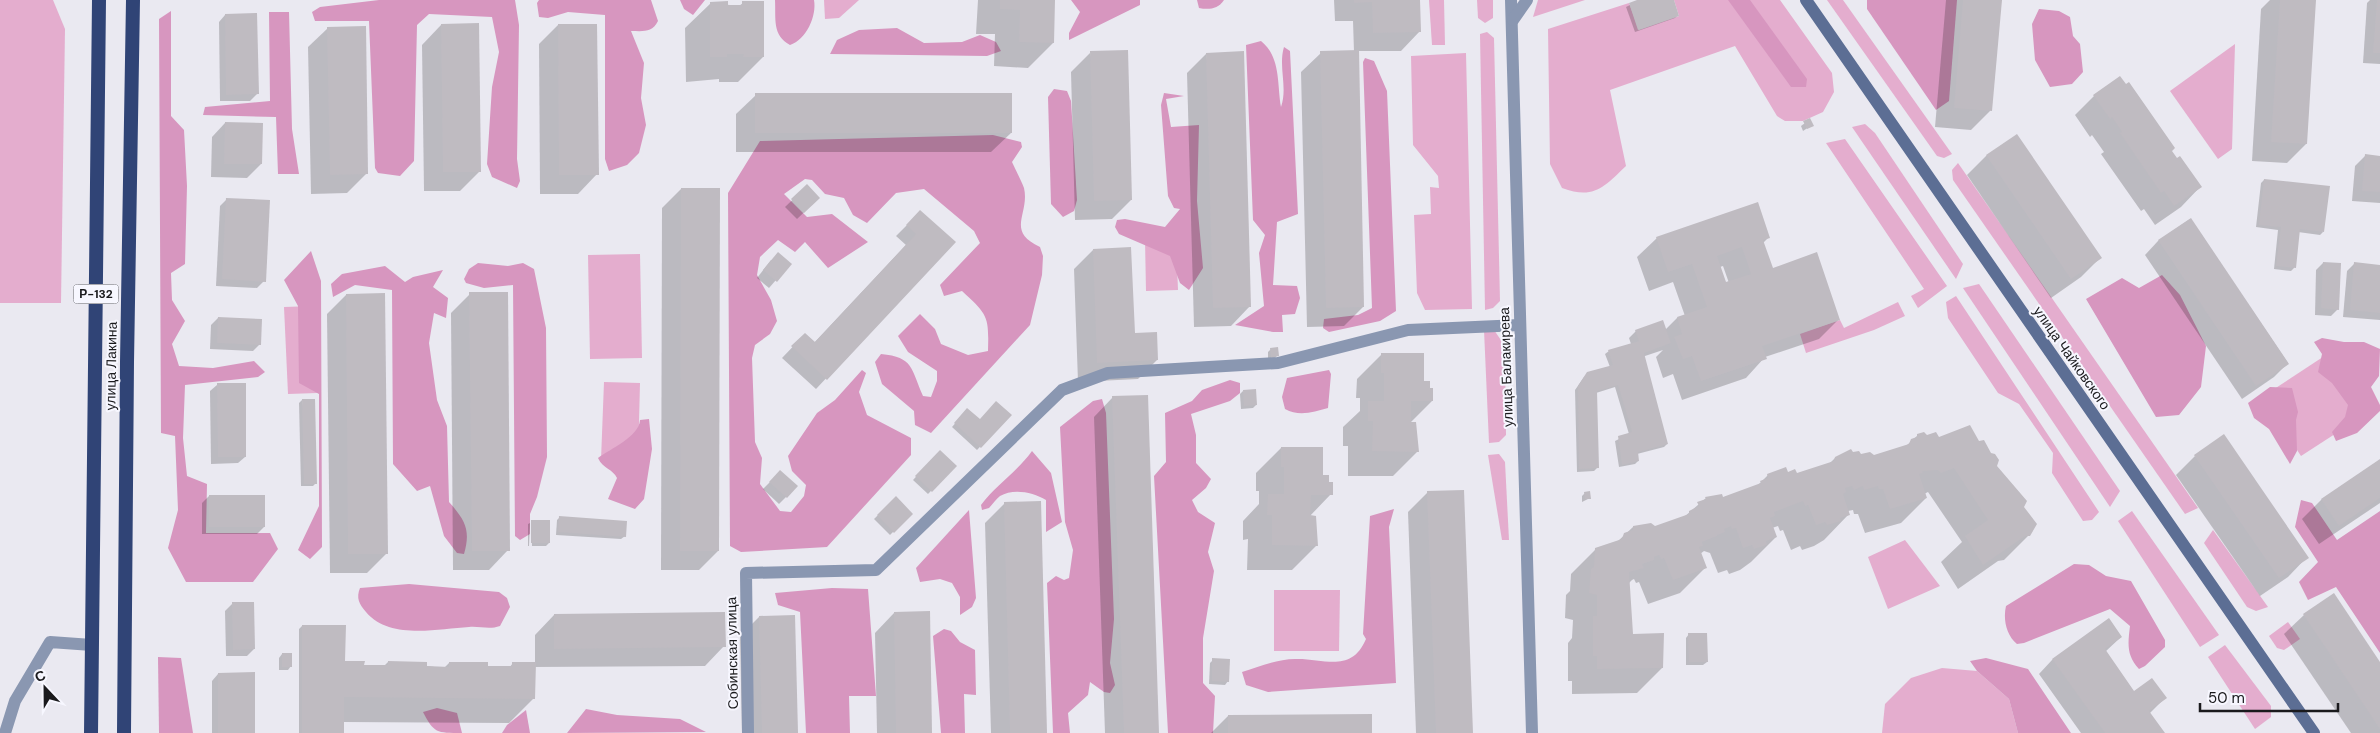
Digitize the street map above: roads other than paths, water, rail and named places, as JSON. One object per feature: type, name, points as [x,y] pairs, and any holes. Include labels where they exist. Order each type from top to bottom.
[{"type":"highway","name":"улица Лакина","points":[[91,733],[99,0]]},
{"type":"highway","name":"улица Лакина","points":[[124,733],[127,362],[133,0]]},
{"type":"main road","name":"улица Чайковского","points":[[1806,0],[2314,733]]},
{"type":"street","name":"улица Балакирева","points":[[1511,0],[1532,733]]},
{"type":"street","points":[[1513,20],[1527,0]]},
{"type":"street","name":"Собинская улица","points":[[748,733],[746,573],[876,570],[1062,390],[1108,373],[1278,363],[1408,330],[1520,325]]},
{"type":"street","points":[[5,733],[15,701],[50,642],[92,645]]}]
